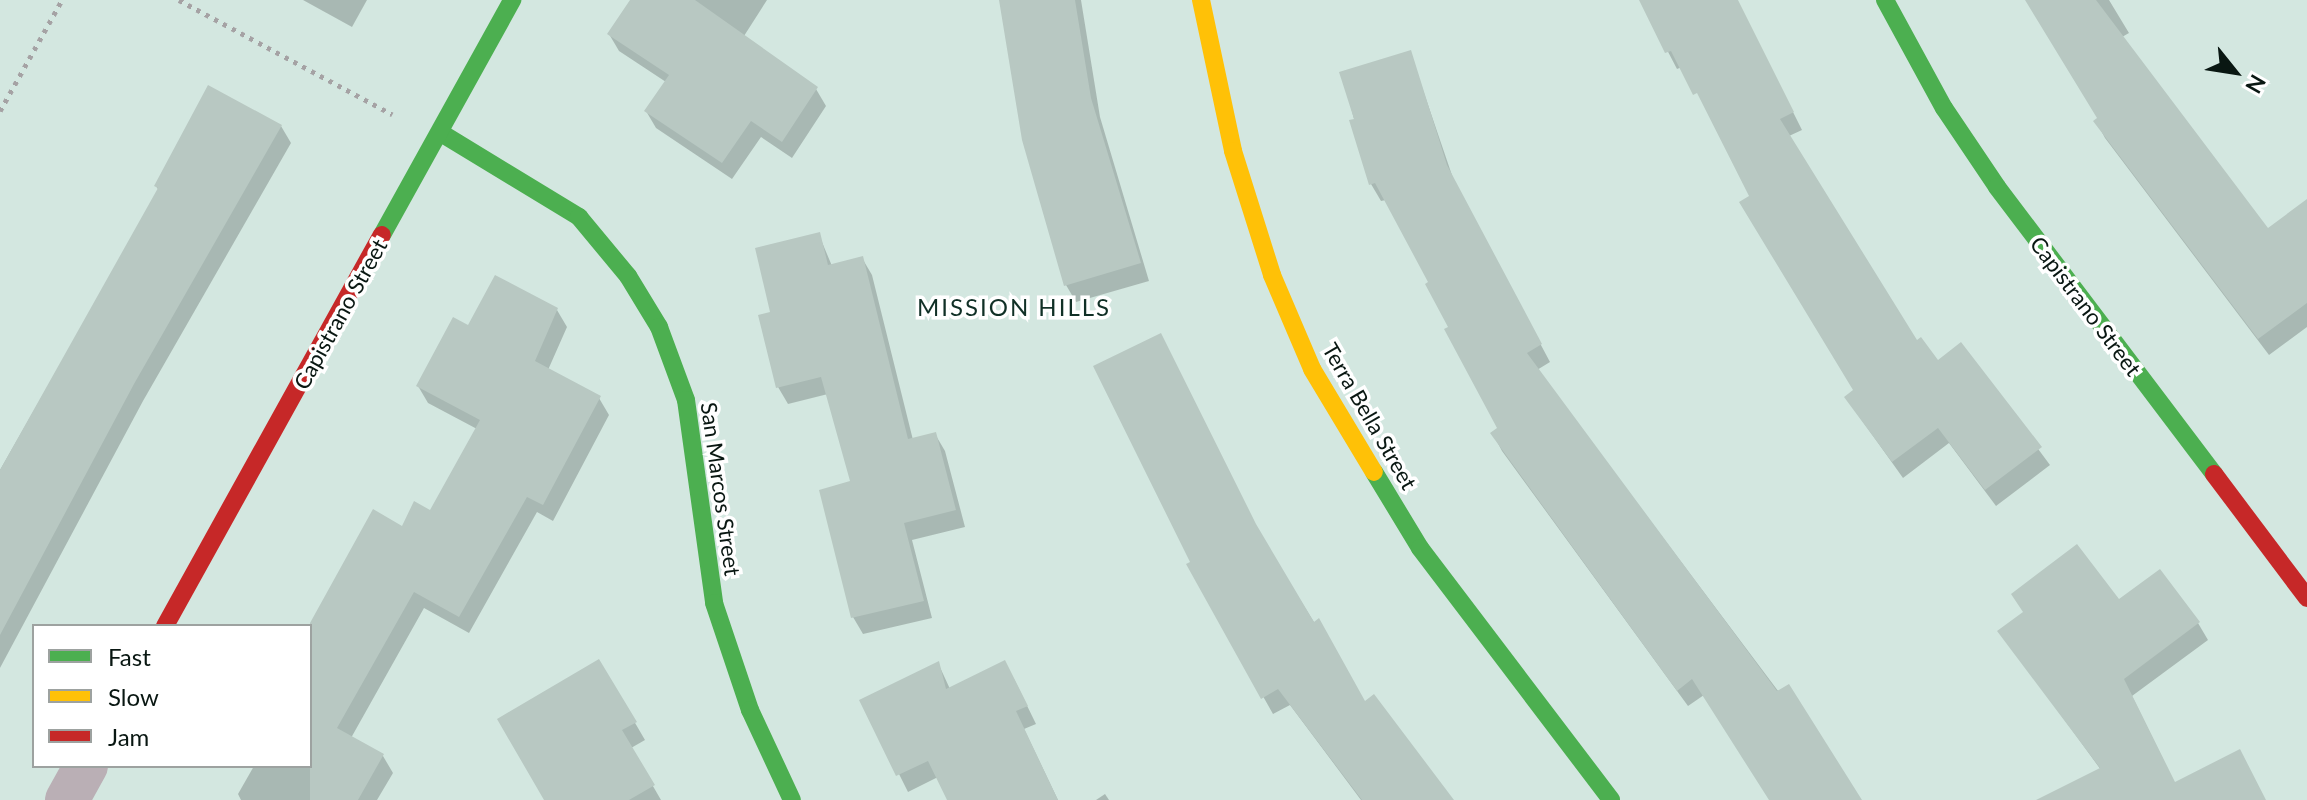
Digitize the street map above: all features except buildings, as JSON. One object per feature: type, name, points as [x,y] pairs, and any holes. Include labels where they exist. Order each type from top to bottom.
[{"type":"street","name":"Capistrano Street","points":[[166,624],[512,0]]},
{"type":"street","name":"Terra Bella Street","points":[[1201,0],[1233,151],[1272,275],[1312,369],[1420,548],[1611,800]]},
{"type":"street","name":"Capistrano Street","points":[[1885,0],[1930,84],[1997,187],[2307,598]]},
{"type":"street","name":"San Marcos Street","points":[[441,133],[579,217],[628,276],[659,327],[686,400],[704,559],[714,603],[750,710],[792,800]]},
{"type":"street","points":[[67,800],[85,768]]},
{"type":"path","points":[[0,111],[62,0]]},
{"type":"path","points":[[179,0],[383,111],[441,133]]},
{"type":"traffic: fast","points":[[382,235],[512,0]]},
{"type":"traffic: fast","points":[[1885,0],[1944,108],[1997,187],[2214,474]]},
{"type":"traffic: fast","points":[[441,133],[579,217],[628,276],[659,327],[686,400],[714,603],[750,710],[792,800]]},
{"type":"traffic: fast","points":[[1374,472],[1420,548],[1611,800]]},
{"type":"traffic: slow","points":[[1201,0],[1233,151],[1272,275],[1312,369],[1374,472]]},
{"type":"traffic: jam","points":[[166,624],[382,235]]},
{"type":"traffic: jam","points":[[2214,474],[2307,598]]},
{"type":"district","name":"MISSION HILLS","points":[[1014,307]]}]
